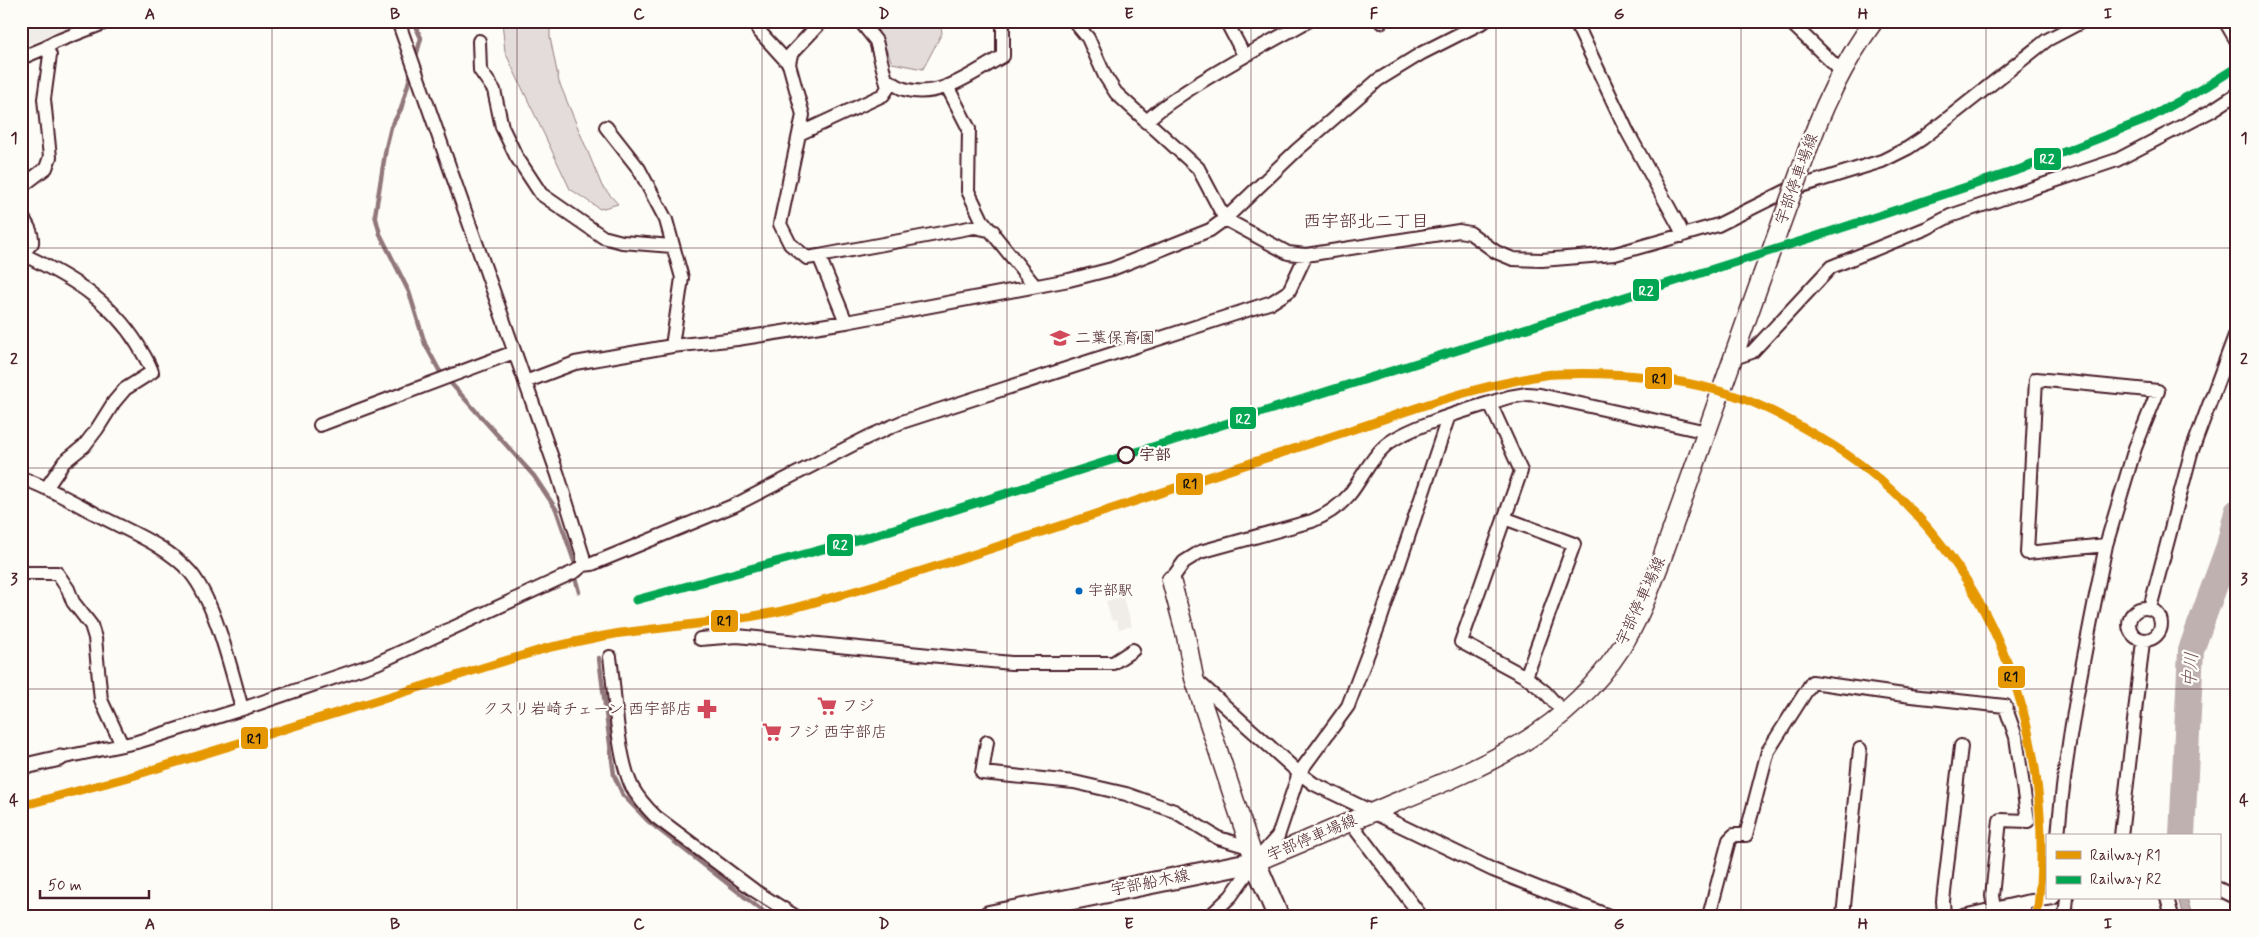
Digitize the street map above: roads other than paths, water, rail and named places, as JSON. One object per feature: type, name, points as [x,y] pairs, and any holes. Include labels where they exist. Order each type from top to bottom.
[{"type":"main road","name":"宇部停車場線","points":[[1171,580],[1186,636],[1194,678],[1252,855],[1350,822],[1480,768],[1532,737],[1564,713],[1600,675],[1621,647],[1635,622],[1662,558],[1814,131],[1841,72],[1874,21]]},
{"type":"main road","name":"宇部船木線","points":[[989,916],[1252,855]]},
{"type":"main road","points":[[1252,855],[1278,916]]},
{"type":"street","points":[[21,58],[55,42],[109,21]]},
{"type":"street","points":[[398,21],[525,382],[583,556],[583,566]]},
{"type":"street","points":[[755,21],[759,31],[789,64]]},
{"type":"street","points":[[822,21],[791,54],[789,64],[803,115],[780,224],[790,244],[806,258],[974,227],[993,231]]},
{"type":"street","points":[[799,134],[884,95],[888,88],[876,41],[860,21]]},
{"type":"street","points":[[886,80],[904,89],[919,90],[959,83],[1003,56],[1003,21]]},
{"type":"street","points":[[1074,21],[1088,38],[1105,76],[1116,93],[1198,168],[1225,219],[1288,253],[1306,255],[1459,231],[1470,233],[1496,252],[1513,259],[1542,260],[1615,254],[1682,236],[1718,225],[1788,190],[1882,160],[1908,148],[1923,138],[2048,40],[2083,21]]},
{"type":"street","points":[[1226,21],[1244,56]]},
{"type":"street","points":[[1146,122],[1161,108],[1244,56],[1308,21]]},
{"type":"street","points":[[1574,21],[1627,131],[1680,228],[1682,236]]},
{"type":"street","points":[[1789,21],[1841,72]]},
{"type":"street","points":[[2225,21],[2236,40]]},
{"type":"street","points":[[525,382],[575,363],[672,346],[737,340],[846,322],[1035,286],[1112,269],[1210,230],[1225,219],[1297,150],[1378,80],[1399,66],[1480,22]]},
{"type":"street","points":[[479,41],[480,70],[494,90],[502,127],[516,156],[541,194],[603,236],[622,242],[672,246]]},
{"type":"street","points":[[21,187],[46,168],[50,157],[44,99],[50,55],[45,48]]},
{"type":"street","points":[[947,86],[969,129],[968,192],[982,220],[993,231],[1035,286]]},
{"type":"street","points":[[1731,364],[1752,352],[1831,267],[1927,228],[1950,216],[2117,160],[2237,94]]},
{"type":"street","points":[[606,127],[639,169],[666,220],[682,278],[672,346]]},
{"type":"street","points":[[21,215],[29,227],[33,238],[32,244],[22,254],[65,274],[101,300],[122,322],[152,372],[125,389],[114,402],[98,429],[84,446],[64,462],[47,487]]},
{"type":"street","points":[[21,767],[122,745],[242,709],[377,663],[576,571],[583,566],[735,505],[868,437],[902,422],[1272,302],[1289,291],[1306,255]]},
{"type":"street","points":[[819,256],[846,322]]},
{"type":"street","points":[[2150,608],[2191,452],[2237,330]]},
{"type":"street","points":[[320,425],[514,352]]},
{"type":"street","points":[[2058,834],[2083,659],[2106,545],[2135,448],[2158,390],[2036,379],[2027,553],[2106,545]]},
{"type":"street","points":[[1171,580],[1176,570],[1192,556],[1223,545],[1312,521],[1324,515],[1338,506],[1349,495],[1362,473],[1385,446],[1407,432],[1526,394],[1540,395],[1707,432]]},
{"type":"street","points":[[1490,404],[1521,471],[1461,642],[1526,677],[1545,692],[1564,713]]},
{"type":"street","points":[[1210,916],[1231,896],[1252,855],[1278,836],[1284,813],[1299,774],[1348,706],[1378,627],[1448,418]]},
{"type":"street","points":[[21,478],[47,487],[140,537],[181,563],[190,572],[199,586],[211,613],[228,658],[242,709]]},
{"type":"street","points":[[1504,518],[1574,544],[1526,677]]},
{"type":"street","points":[[21,574],[57,573],[68,589],[73,602],[91,625],[95,638],[101,700],[122,745]]},
{"type":"street","points":[[2139,608],[2150,608],[2158,613],[2162,622],[2160,632],[2153,639],[2143,641],[2133,636],[2128,626],[2131,616],[2139,608]]},
{"type":"street","points":[[700,639],[737,636],[1011,663],[1113,664],[1133,650]]},
{"type":"street","points":[[2120,834],[2143,641]]},
{"type":"street","points":[[610,657],[622,757],[633,787],[643,803],[656,817],[755,891],[795,916]]},
{"type":"street","points":[[1194,678],[1299,774],[1314,784],[1493,870],[1609,916]]},
{"type":"street","points":[[1709,916],[1729,840],[1734,835],[1746,835],[1768,750],[1812,682],[1911,696],[2005,706],[2016,737],[2028,821],[2000,820],[1992,896],[1994,908]]},
{"type":"street","points":[[987,742],[982,773],[1074,782],[1126,794],[1174,811],[1218,838],[1252,855]]},
{"type":"street","points":[[1944,916],[1943,902],[1960,746]]},
{"type":"street","points":[[1842,916],[1860,749]]},
{"type":"street","points":[[1350,822],[1421,916]]},
{"type":"street","points":[[2220,890],[2237,898]]},
{"type":"street","points":[[1963,916],[1994,908],[2046,899]]},
{"type":"street","points":[[2065,916],[2067,900]]},
{"type":"street","points":[[2168,900],[2172,916]]},
{"type":"street","points":[[2023,916],[2025,902]]},
{"type":"waterway","points":[[413,21],[421,38],[415,60]]},
{"type":"waterway","points":[[412,70],[401,109],[391,127],[386,148],[375,215],[380,234],[409,292],[425,344],[439,370],[534,476],[556,509],[574,561]]},
{"type":"waterway","name":"中川","points":[[2182,834],[2191,650],[2229,546],[2237,512]]},
{"type":"waterway","points":[[576,581],[579,592]]},
{"type":"waterway","points":[[599,658],[614,775],[623,795],[648,821],[769,916]]},
{"type":"railway","points":[[21,806],[129,777],[547,648],[615,634],[774,613],[858,591],[1140,500]]},
{"type":"rail line","name":"R2","points":[[636,600],[875,535],[1811,238],[2021,169],[2145,120],[2237,67]]},
{"type":"rail line","name":"R1","points":[[21,806],[129,777],[547,648],[621,633],[715,622],[792,609],[967,556],[1452,396],[1545,375],[1617,374],[1697,385],[1743,398],[1769,410],[1819,437],[1877,478],[1927,526],[1967,582],[1999,643],[2022,708],[2036,776],[2041,846],[2037,916]]},
{"type":"place","name":"二葉保育園","points":[[1060,338]]},
{"type":"place","name":"宇部","points":[[1126,455]]},
{"type":"place","name":"宇部駅","points":[[1079,591]]},
{"type":"place","name":"フジ","points":[[827,706]]},
{"type":"place","name":"クスリ岩崎チェーン 西宇部店","points":[[707,709]]},
{"type":"place","name":"フジ 西宇部店","points":[[772,732]]},
{"type":"district","name":"西宇部北二丁目","points":[[1366,222]]}]
